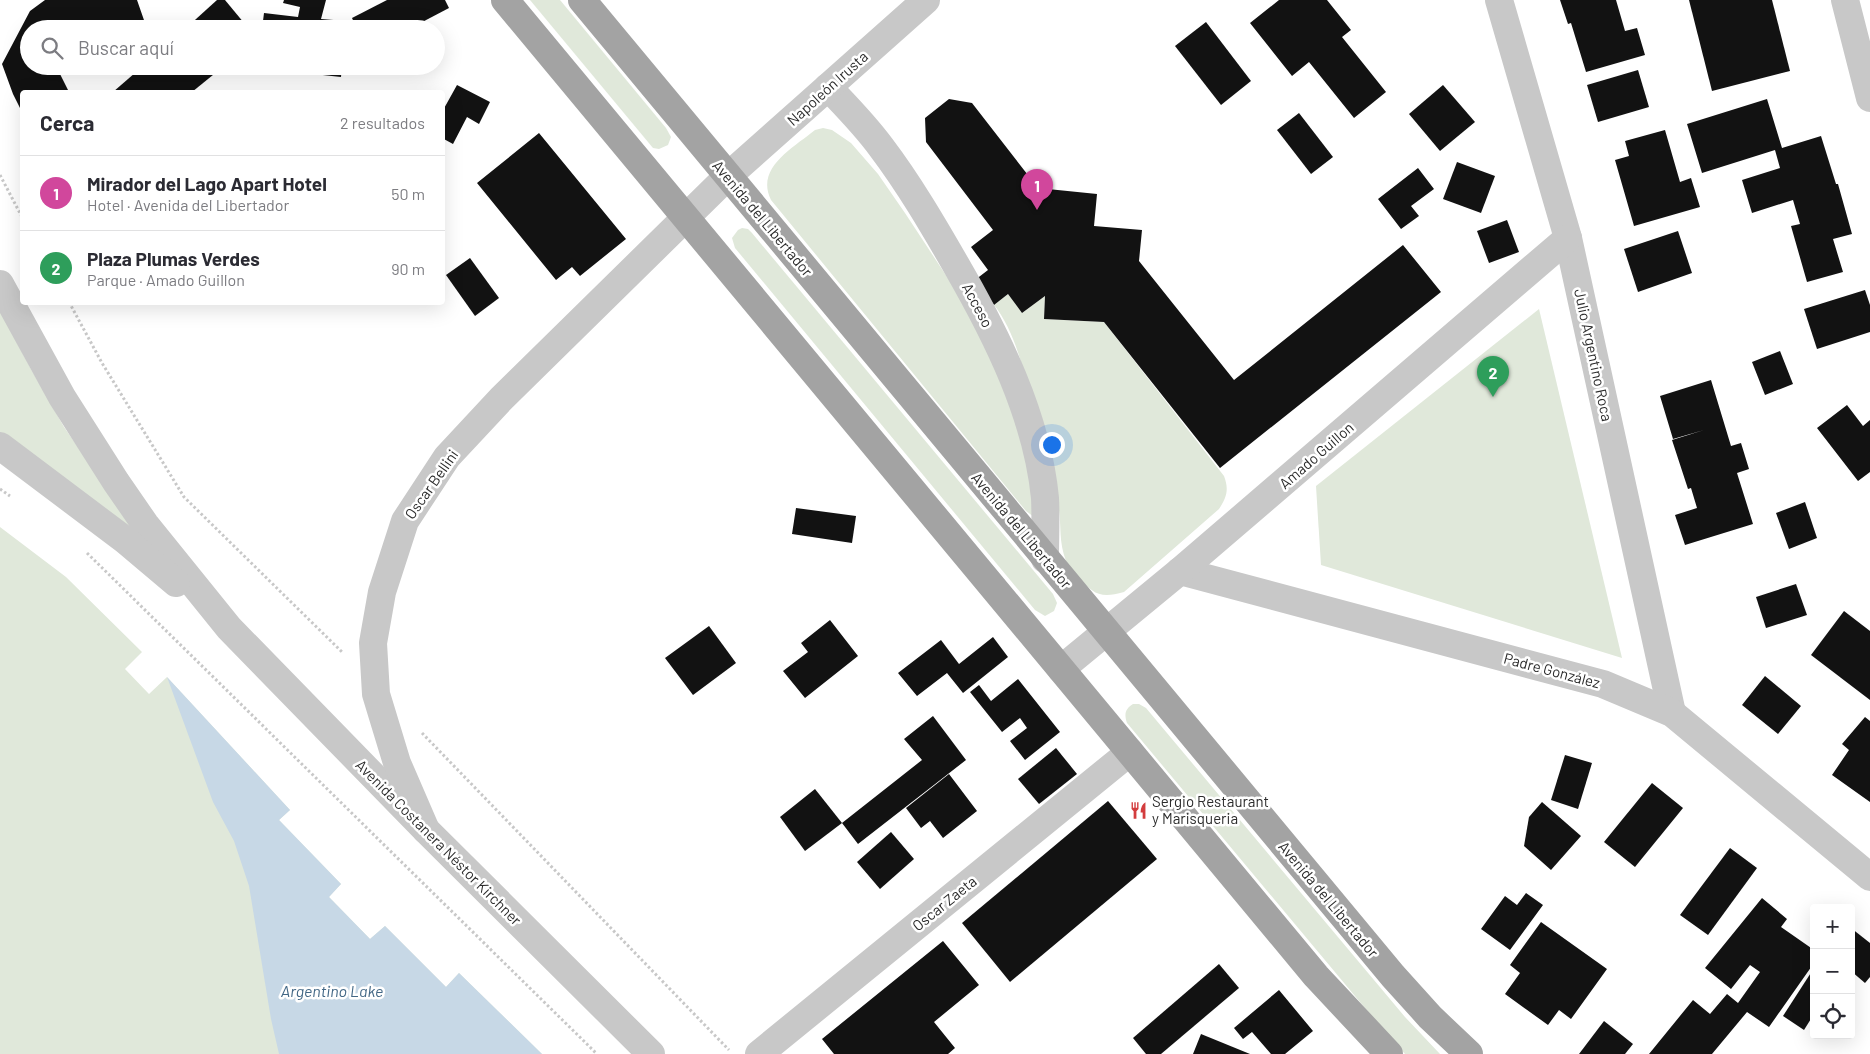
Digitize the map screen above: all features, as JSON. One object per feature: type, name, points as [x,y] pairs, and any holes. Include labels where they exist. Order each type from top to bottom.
[{"type":"main road","points":[[505,0],[1316,976],[1388,1054]]},
{"type":"main road","name":"Avenida del Libertador","points":[[582,0],[1106,633],[1393,976],[1430,1017],[1469,1054]]},
{"type":"street","name":"Napoleón Irusta","points":[[728,176],[926,0]]},
{"type":"street","name":"Julio Argentino Roca","points":[[1499,0],[1568,238],[1672,713]]},
{"type":"street","points":[[1845,0],[1870,98]]},
{"type":"street","name":"Acceso","points":[[828,87],[880,146],[909,188],[966,282],[990,326],[1010,370],[1027,419],[1038,461],[1045,498],[1045,559]]},
{"type":"street","name":"Oscar Bellini","points":[[426,830],[397,763],[375,685],[373,644],[382,592],[405,521],[447,457],[501,399],[728,176]]},
{"type":"street","name":"Amado Guillon","points":[[1061,670],[1180,571],[1568,238]]},
{"type":"street","name":"Avenida Costanera Néstor Kirchner","points":[[0,284],[62,396],[116,482],[168,554],[229,628],[426,830],[651,1054]]},
{"type":"street","name":"Avenida Costanera Néstor Kirchner","points":[[0,446],[125,540],[229,628]]},
{"type":"street","name":"Padre González","points":[[1180,571],[1603,684],[1672,713],[1870,877]]},
{"type":"street","name":"Oscar Zaeta","points":[[759,1054],[1130,752]]},
{"type":"path","points":[[0,175],[20,213]]},
{"type":"path","points":[[0,489],[15,500]]},
{"type":"path","points":[[82,548],[597,1054]]},
{"type":"shaded area","points":[[530,0],[560,0],[666,128],[671,137],[668,145],[659,149],[653,148]]},
{"type":"shaded area","points":[[823,128],[832,130],[851,143],[878,174],[953,286],[995,359],[1025,442],[1034,517],[1026,511],[771,200],[767,189],[768,178],[772,169],[787,152],[815,130]]},
{"type":"shaded area","points":[[742,228],[748,229],[752,233],[1053,594],[1057,603],[1054,611],[1045,616],[1035,610],[735,248],[732,238]]},
{"type":"shaded area","points":[[1008,294],[1022,313],[1045,296],[1044,319],[1104,322],[1224,476],[1226,493],[1219,509],[1124,592],[1103,595],[1093,591],[1066,561],[1062,546],[1058,504],[1025,375],[1009,330],[994,305]]},
{"type":"shaded area","points":[[1539,309],[1622,658],[1321,565],[1316,486]]},
{"type":"shaded area","points":[[0,311],[64,427],[137,533],[0,433]]},
{"type":"shaded area","points":[[0,527],[66,577],[142,652],[125,669],[149,694],[167,677],[290,810],[279,820],[341,884],[329,897],[370,939],[385,926],[446,987],[459,973],[542,1054],[0,1054]]},
{"type":"shaded area","points":[[1133,704],[1139,704],[1146,708],[1405,1017],[1440,1054],[1405,1054],[1385,1032],[1127,723],[1126,712]]},
{"type":"water","name":"Argentino Lake","points":[[167,677],[290,810],[279,820],[341,884],[329,897],[370,939],[385,926],[446,987],[459,973],[542,1054],[279,1054],[271,1019],[249,886],[234,841],[213,802]]},
{"type":"building","points":[[45,0],[137,0],[144,20],[25,20],[30,11]]},
{"type":"building","points":[[217,0],[225,0],[242,20],[195,20]]},
{"type":"building","points":[[284,0],[326,0],[321,19],[334,20],[263,20],[264,13],[298,17],[300,7],[283,3]]},
{"type":"building","points":[[387,0],[445,0],[449,8],[426,20],[353,20],[352,18]]},
{"type":"building","points":[[1279,0],[1327,0],[1351,30],[1342,37],[1386,92],[1354,118],[1309,62],[1292,76],[1250,23]]},
{"type":"building","points":[[1560,0],[1616,0],[1625,31],[1637,28],[1645,55],[1586,72],[1571,23],[1568,24]]},
{"type":"building","points":[[1689,0],[1772,0],[1790,71],[1712,91]]},
{"type":"building","points":[[1206,22],[1251,81],[1221,105],[1175,46]]},
{"type":"building","points":[[20,30],[20,75],[60,75],[68,90],[20,90],[20,108],[2,64]]},
{"type":"building","points":[[1638,70],[1649,107],[1598,122],[1587,85]]},
{"type":"building","points":[[133,75],[213,75],[194,90],[115,90]]},
{"type":"building","points":[[323,75],[341,75],[341,77]]},
{"type":"building","points":[[457,85],[490,102],[479,124],[467,117],[453,144],[445,140],[445,107]]},
{"type":"building","points":[[1443,85],[1475,122],[1440,151],[1409,114]]},
{"type":"building","points":[[949,99],[972,103],[1038,188],[1097,194],[1094,226],[1142,230],[1139,261],[1234,380],[1403,245],[1441,292],[1220,468],[1104,322],[1044,319],[1045,296],[1022,313],[1008,294],[994,305],[975,280],[988,270],[971,247],[993,230],[926,142],[925,118]]},
{"type":"building","points":[[1767,99],[1782,148],[1821,136],[1836,184],[1838,184],[1852,234],[1833,239],[1843,272],[1807,282],[1791,226],[1800,224],[1793,200],[1752,213],[1742,180],[1780,168],[1775,150],[1702,173],[1687,124]]},
{"type":"building","points":[[1299,113],[1333,157],[1311,174],[1277,130]]},
{"type":"building","points":[[1665,130],[1680,182],[1691,178],[1700,207],[1634,226],[1615,160],[1629,156],[1625,141]]},
{"type":"building","points":[[539,133],[626,239],[580,276],[572,267],[556,280],[477,183]]},
{"type":"building","points":[[1457,162],[1495,176],[1481,213],[1443,199]]},
{"type":"building","points":[[1418,168],[1434,189],[1411,206],[1419,216],[1401,229],[1378,199]]},
{"type":"building","points":[[1507,220],[1519,252],[1489,263],[1477,231]]},
{"type":"building","points":[[1678,231],[1692,273],[1638,292],[1624,249]]},
{"type":"building","points":[[470,258],[499,298],[475,316],[446,275]]},
{"type":"building","points":[[1865,290],[1870,305],[1870,332],[1817,349],[1804,309]]},
{"type":"building","points":[[1780,351],[1793,384],[1765,395],[1752,362]]},
{"type":"building","points":[[1711,380],[1731,446],[1741,443],[1749,469],[1737,473],[1753,524],[1685,545],[1675,515],[1697,508],[1691,488],[1688,489],[1672,440],[1704,430],[1673,439],[1660,396]]},
{"type":"building","points":[[1847,405],[1863,426],[1870,420],[1870,472],[1858,481],[1817,428]]},
{"type":"building","points":[[1805,502],[1817,538],[1789,549],[1776,513]]},
{"type":"building","points":[[796,508],[856,516],[852,543],[792,534]]},
{"type":"building","points":[[1796,584],[1807,615],[1766,628],[1756,597]]},
{"type":"building","points":[[1844,611],[1870,631],[1870,700],[1811,655]]},
{"type":"building","points":[[830,620],[858,656],[805,698],[783,671],[808,652],[801,643]]},
{"type":"building","points":[[709,626],[736,663],[693,695],[665,658]]},
{"type":"building","points":[[993,637],[1008,657],[963,693],[947,673],[917,696],[898,673],[941,640],[959,664]]},
{"type":"building","points":[[1765,676],[1801,706],[1778,734],[1742,705]]},
{"type":"building","points":[[1018,679],[1060,732],[1025,760],[1010,741],[1027,728],[1020,718],[1002,732],[970,692],[979,685],[991,701]]},
{"type":"building","points":[[933,716],[966,760],[858,844],[842,823],[922,760],[904,739]]},
{"type":"building","points":[[1865,717],[1870,721],[1870,802],[1832,775],[1849,750],[1842,744]]},
{"type":"building","points":[[1056,748],[1077,774],[1039,804],[1018,779]]},
{"type":"building","points":[[1565,755],[1592,763],[1578,809],[1551,800]]},
{"type":"building","points":[[949,774],[977,811],[943,838],[930,821],[921,828],[906,808]]},
{"type":"building","points":[[1652,783],[1683,808],[1635,867],[1604,842]]},
{"type":"building","points":[[815,789],[842,823],[805,851],[780,817]]},
{"type":"building","points":[[1108,801],[1157,859],[1010,982],[962,923]]},
{"type":"building","points":[[1542,802],[1581,836],[1551,870],[1524,846],[1529,817]]},
{"type":"building","points":[[891,832],[914,859],[880,889],[857,862]]},
{"type":"building","points":[[1730,848],[1757,868],[1708,935],[1680,915]]},
{"type":"building","points":[[1526,893],[1543,905],[1510,950],[1481,929],[1505,896],[1517,905]]},
{"type":"building","points":[[1762,898],[1787,919],[1781,927],[1810,947],[1810,969],[1769,1027],[1747,1012],[1712,1054],[1649,1054],[1693,1000],[1710,1014],[1727,994],[1738,1003],[1760,972],[1750,965],[1731,989],[1705,968]]},
{"type":"building","points":[[1541,922],[1607,969],[1571,1019],[1559,1010],[1548,1025],[1505,994],[1520,973],[1510,965]]},
{"type":"building","points":[[1855,931],[1870,943],[1870,977],[1865,983],[1855,974]]},
{"type":"building","points":[[943,941],[979,985],[934,1022],[955,1048],[948,1054],[834,1054],[822,1039]]},
{"type":"building","points":[[1219,964],[1239,988],[1161,1054],[1146,1054],[1133,1038]]},
{"type":"building","points":[[1810,974],[1810,1020],[1804,1030],[1783,1016]]},
{"type":"building","points":[[1279,990],[1313,1031],[1285,1054],[1271,1054],[1252,1032],[1243,1039],[1234,1028]]},
{"type":"building","points":[[1604,1021],[1633,1044],[1625,1054],[1579,1054]]},
{"type":"building","points":[[1201,1034],[1250,1054],[1193,1054]]},
{"type":"place","name":"Mirador del Lago Apart Hotel","points":[[1037,210]]},
{"type":"place","name":"Plaza Plumas Verdes","points":[[1493,397]]},
{"type":"place","name":"Sergio Restaurant y Marisqueria","points":[[1138,810]]}]
